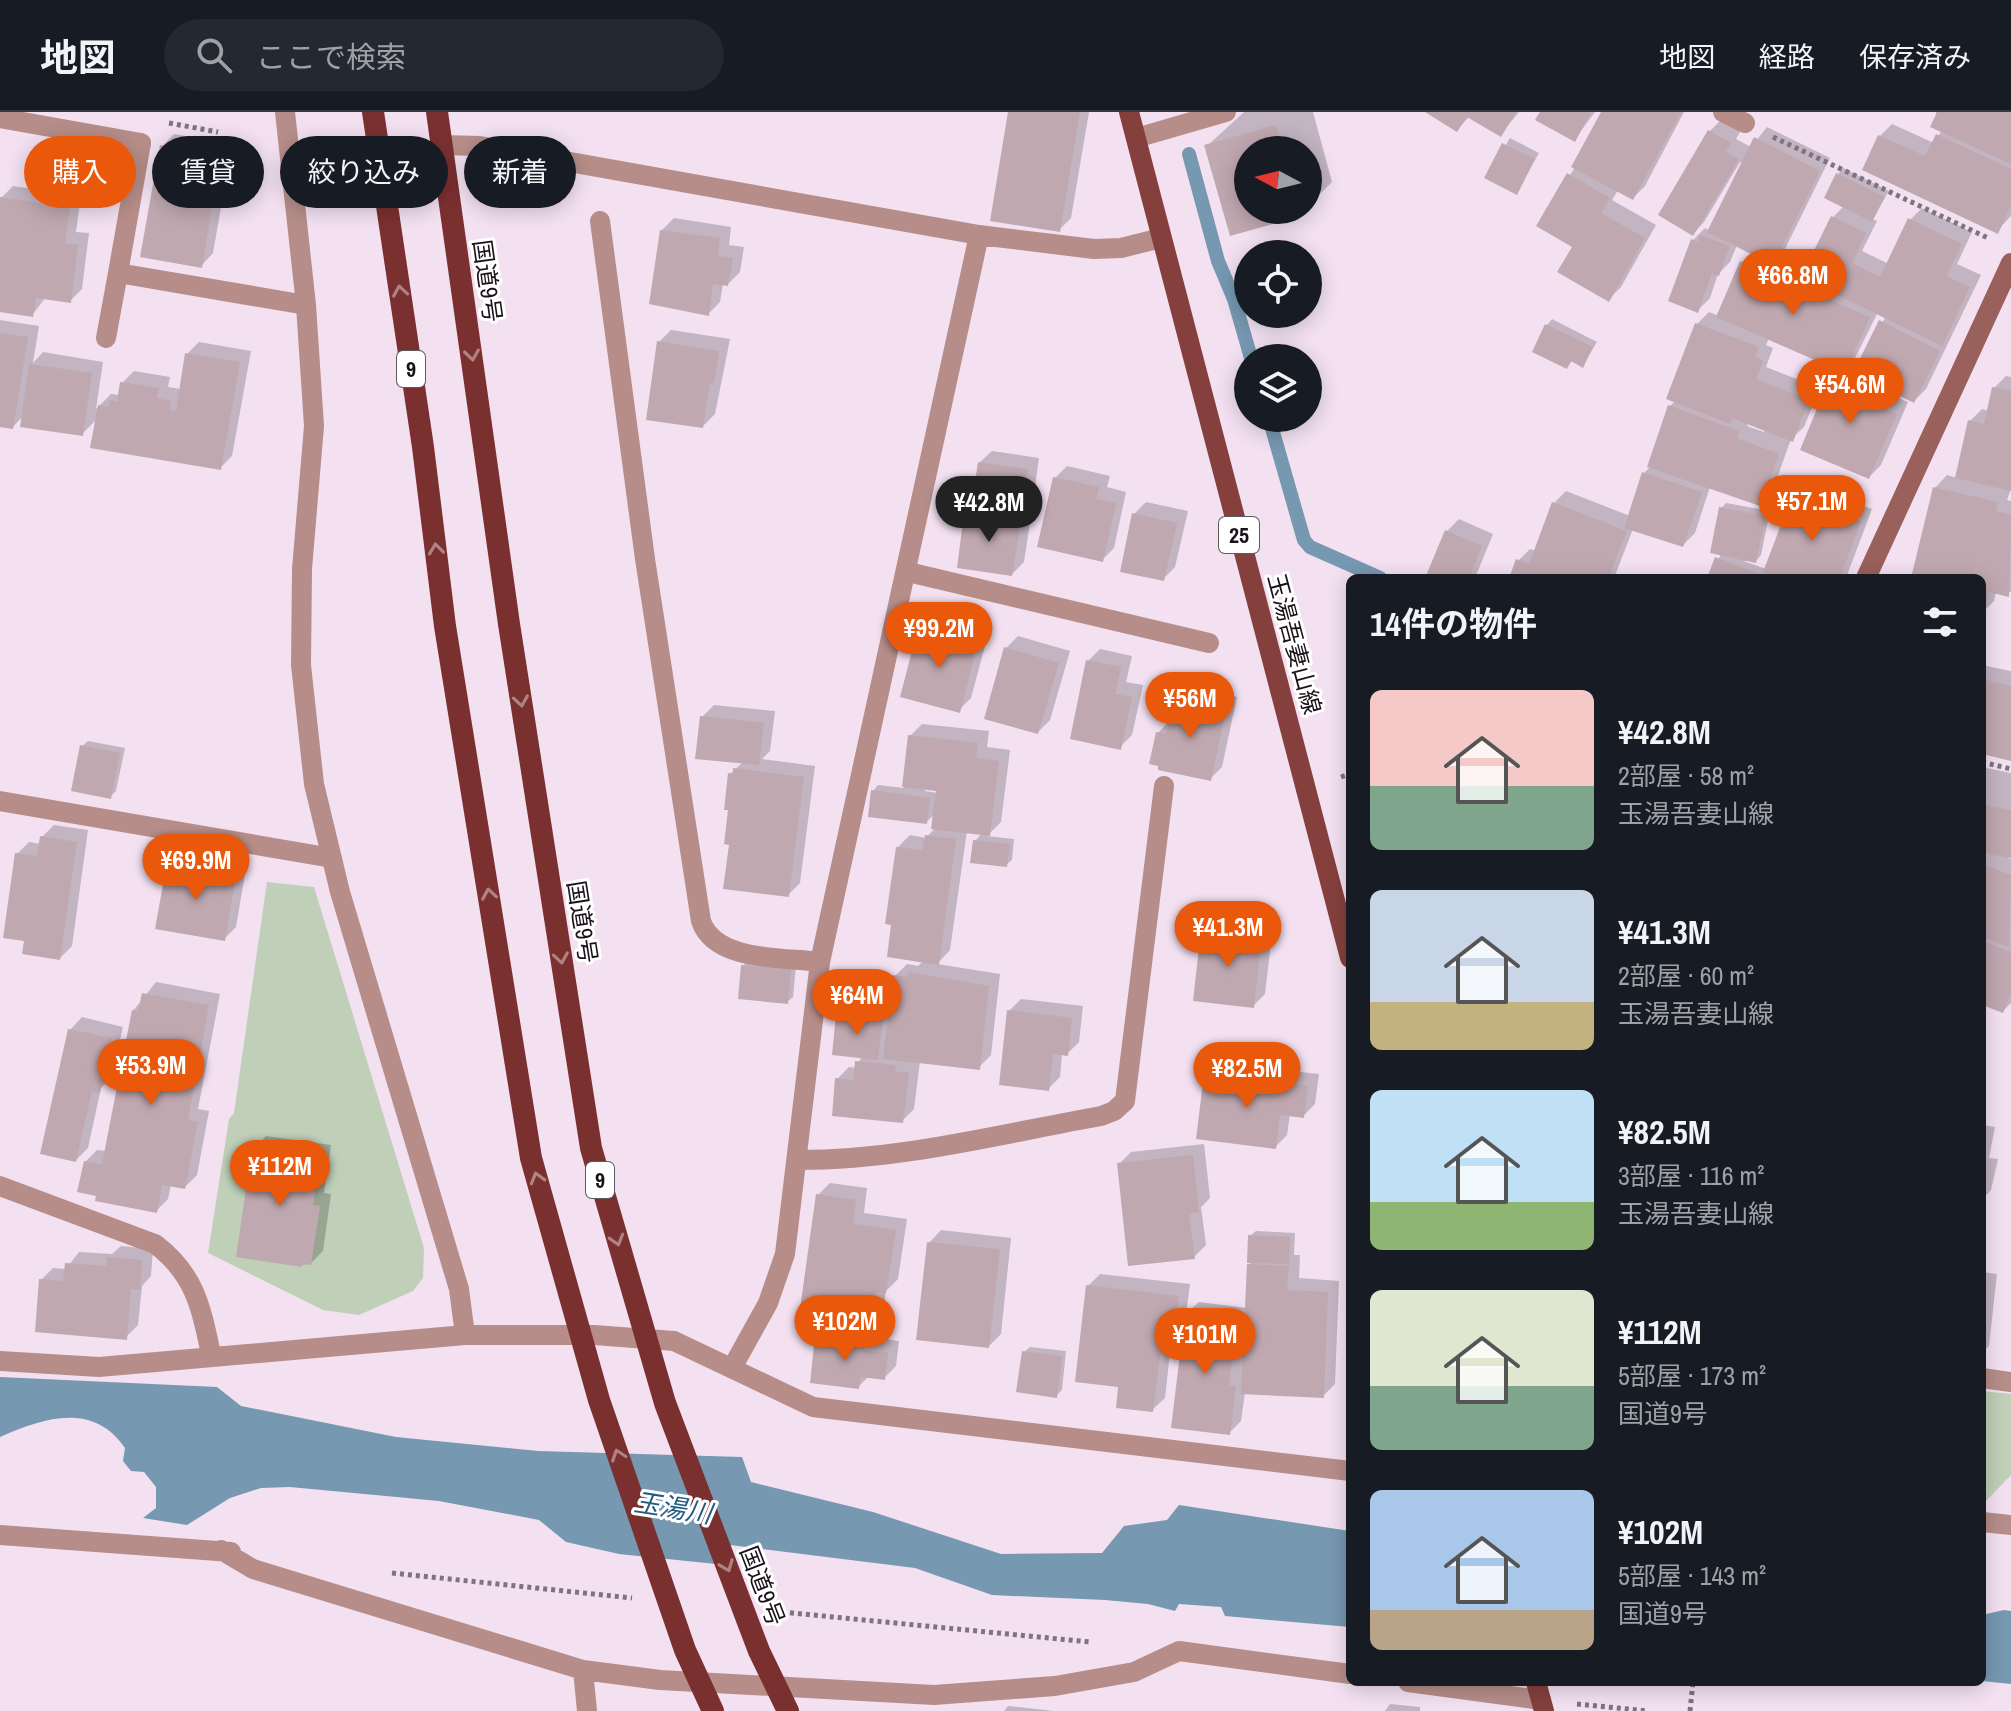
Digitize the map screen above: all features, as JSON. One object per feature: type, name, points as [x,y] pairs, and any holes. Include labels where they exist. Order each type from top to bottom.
[{"type":"highway","name":"9","points":[[373,112],[423,447],[445,626],[531,1158],[599,1400],[685,1650],[713,1711]]},
{"type":"highway","name":"国道9号","points":[[437,112],[440,136]]},
{"type":"highway","name":"国道9号","points":[[448,194],[509,624],[591,1148],[665,1403],[759,1651],[788,1711]]},
{"type":"main road","name":"玉湯吾妻山線","points":[[1129,112],[1346,943]]},
{"type":"main road","points":[[1868,574],[2011,263]]},
{"type":"street","points":[[285,112],[306,305],[314,426],[302,569],[301,665],[314,784],[332,858],[459,1289],[465,1335]]},
{"type":"street","points":[[1136,138],[1226,112]]},
{"type":"street","points":[[1723,112],[1745,123]]},
{"type":"street","points":[[0,118],[141,143],[106,338]]},
{"type":"street","points":[[448,145],[480,146],[979,235],[1094,249],[1121,248],[1161,238]]},
{"type":"street","points":[[600,221],[645,559],[701,921],[705,933],[722,947],[820,962]]},
{"type":"street","points":[[732,1368],[778,1280],[785,1254],[820,962],[908,572],[979,235]]},
{"type":"street","points":[[118,273],[306,305]]},
{"type":"street","points":[[908,572],[1209,643]]},
{"type":"street","points":[[798,1160],[846,1160],[924,1152],[1101,1116],[1114,1111],[1125,1101],[1164,786]]},
{"type":"street","points":[[0,801],[332,858]]},
{"type":"street","points":[[0,1186],[155,1244],[176,1259],[190,1281],[211,1354]]},
{"type":"street","points":[[0,1361],[99,1367],[211,1354],[465,1335],[594,1335],[674,1341],[813,1407],[1346,1471]]},
{"type":"street","points":[[1986,1379],[2011,1382]]},
{"type":"street","points":[[1986,1522],[2011,1525]]},
{"type":"street","points":[[0,1535],[221,1550],[255,1556]]},
{"type":"street","points":[[221,1550],[253,1569],[583,1670],[660,1680],[935,1703],[1121,1675],[1179,1651],[1346,1673]]},
{"type":"street","points":[[583,1670],[587,1711]]},
{"type":"street","points":[[1441,1686],[1540,1698]]},
{"type":"path","points":[[1745,123],[1997,242]]},
{"type":"path","points":[[1986,763],[2011,769]]},
{"type":"path","points":[[1341,777],[1346,775]]},
{"type":"path","points":[[1690,1711],[1693,1686]]},
{"type":"path","points":[[1540,1698],[1648,1711]]},
{"type":"green space","points":[[267,882],[314,887],[424,1248],[423,1278],[413,1291],[359,1315],[323,1310],[208,1253],[229,1119],[234,1113]]},
{"type":"green space","points":[[1986,1391],[2011,1394],[2011,1475],[1986,1501]]},
{"type":"water","name":"玉湯川","points":[[0,1377],[217,1387],[241,1406],[396,1437],[538,1451],[742,1457],[751,1482],[873,1512],[1001,1554],[1102,1553],[1124,1526],[1167,1520],[1179,1505],[1346,1530],[1346,1627],[1225,1616],[1221,1607],[1179,1604],[1175,1611],[1148,1604],[1105,1600],[992,1595],[915,1568],[730,1545],[716,1564],[619,1554],[566,1542],[539,1520],[439,1501],[290,1487],[261,1488],[230,1498],[187,1525],[143,1518],[156,1508],[156,1487],[144,1472],[131,1471],[123,1461],[125,1448],[112,1433],[98,1424],[83,1419],[50,1420],[0,1437]]},
{"type":"water","points":[[2011,1611],[2011,1684],[1986,1681],[1986,1614]]},
{"type":"building","points":[[1008,112],[1080,112],[1060,232],[990,221]]},
{"type":"building","points":[[1425,112],[1516,112],[1501,137],[1467,117],[1457,132]]},
{"type":"building","points":[[1540,112],[1591,112],[1575,142],[1535,120]]},
{"type":"building","points":[[1601,112],[1681,112],[1633,200],[1571,167]]},
{"type":"building","points":[[1937,112],[2011,112],[2011,164],[1930,127]]},
{"type":"building","points":[[1276,125],[1279,136],[1236,136]]},
{"type":"building","points":[[1708,130],[1731,143],[1726,152],[1739,159],[1693,236],[1658,215]]},
{"type":"building","points":[[1936,134],[2011,169],[2011,205],[1998,234],[1862,170],[1878,135],[1925,156]]},
{"type":"building","points":[[1234,137],[1234,224],[1273,224],[1230,236],[1204,145]]},
{"type":"building","points":[[1754,137],[1820,171],[1773,265],[1707,232]]},
{"type":"building","points":[[1502,143],[1535,159],[1517,195],[1484,178]]},
{"type":"building","points":[[1567,173],[1610,198],[1601,213],[1645,238],[1609,302],[1557,272],[1572,247],[1536,226]]},
{"type":"building","points":[[1836,173],[1885,197],[1872,222],[1824,198]]},
{"type":"building","points":[[152,190],[152,208],[212,208],[202,268],[140,257]]},
{"type":"building","points":[[0,197],[24,200],[24,208],[70,208],[65,243],[78,245],[71,303],[36,298],[33,317],[0,312]]},
{"type":"building","points":[[1831,216],[1866,233],[1852,263],[1880,277],[1908,218],[1962,244],[1946,276],[1970,287],[1942,346],[1801,277]]},
{"type":"building","points":[[660,230],[720,238],[718,256],[733,258],[728,286],[713,284],[709,316],[649,304]]},
{"type":"building","points":[[1700,235],[1730,246],[1719,276],[1712,273],[1698,313],[1668,301],[1691,239],[1698,242]]},
{"type":"building","points":[[1740,261],[1870,317],[1845,373],[1716,317]]},
{"type":"building","points":[[1879,320],[1940,351],[1914,403],[1853,373]]},
{"type":"building","points":[[1695,323],[1759,347],[1755,357],[1763,361],[1756,379],[1809,400],[1793,442],[1732,418],[1730,424],[1666,399]]},
{"type":"building","points":[[1545,324],[1593,347],[1583,368],[1571,361],[1567,369],[1532,352]]},
{"type":"building","points":[[0,333],[28,337],[13,429],[0,427]]},
{"type":"building","points":[[657,341],[719,351],[703,428],[646,420]]},
{"type":"building","points":[[185,353],[240,362],[221,470],[90,448],[98,405],[109,407],[110,400],[117,402],[120,382],[159,388],[157,398],[171,401],[170,410],[176,411]]},
{"type":"building","points":[[29,364],[92,373],[83,436],[20,427]]},
{"type":"building","points":[[1832,372],[1891,397],[1886,409],[1897,414],[1869,479],[1800,450]]},
{"type":"building","points":[[1992,387],[2011,391],[2011,491],[1955,478],[1968,420],[1984,424]]},
{"type":"building","points":[[1668,405],[1739,431],[1737,438],[1779,454],[1760,506],[1647,467]]},
{"type":"building","points":[[978,462],[1028,469],[1021,515],[971,508]]},
{"type":"building","points":[[1642,472],[1702,492],[1683,547],[1624,528]]},
{"type":"building","points":[[1053,477],[1099,487],[1096,499],[1116,503],[1103,562],[1037,547]]},
{"type":"building","points":[[1933,487],[1998,502],[1996,511],[2011,515],[2009,597],[1989,592],[1986,603],[1986,574],[1912,574]]},
{"type":"building","points":[[1792,496],[1861,521],[1841,574],[1763,572]]},
{"type":"building","points":[[1552,502],[1627,531],[1610,574],[1510,574],[1516,559],[1529,564]]},
{"type":"building","points":[[1719,507],[1766,516],[1756,563],[1710,553]]},
{"type":"building","points":[[964,513],[1021,521],[1012,576],[957,568]]},
{"type":"building","points":[[1132,513],[1177,523],[1164,581],[1120,572]]},
{"type":"building","points":[[1445,530],[1482,546],[1471,574],[1427,574]]},
{"type":"building","points":[[1715,557],[1759,574],[1709,574]]},
{"type":"building","points":[[926,626],[962,636],[960,642],[977,646],[960,713],[900,697],[917,632],[925,634]]},
{"type":"building","points":[[1004,647],[1059,663],[1038,734],[984,719]]},
{"type":"building","points":[[1086,660],[1121,667],[1115,694],[1132,697],[1121,750],[1070,739]]},
{"type":"building","points":[[1986,680],[2011,686],[2011,761],[1986,755]]},
{"type":"building","points":[[1175,697],[1226,709],[1211,781],[1158,770],[1158,766],[1149,764],[1156,732],[1166,734]]},
{"type":"building","points":[[700,716],[764,723],[759,765],[695,759]]},
{"type":"building","points":[[908,735],[978,743],[976,758],[999,761],[990,836],[931,829],[936,791],[902,787]]},
{"type":"building","points":[[80,745],[120,753],[111,799],[71,791]]},
{"type":"building","points":[[733,768],[804,777],[789,897],[723,889],[729,845],[724,844],[728,810],[724,810],[728,773],[733,774]]},
{"type":"building","points":[[871,790],[930,798],[927,824],[868,817]]},
{"type":"building","points":[[1986,806],[2011,810],[2011,858],[1986,854]]},
{"type":"building","points":[[925,835],[956,839],[939,965],[887,957],[891,925],[885,924],[896,847],[922,850]]},
{"type":"building","points":[[40,836],[77,842],[60,960],[22,954],[24,941],[3,938],[15,853],[37,856]]},
{"type":"building","points":[[973,840],[1010,844],[1007,867],[970,863]]},
{"type":"building","points":[[167,862],[236,874],[225,941],[155,929]]},
{"type":"building","points":[[1986,866],[2011,875],[2009,947],[1986,938]]},
{"type":"building","points":[[1201,930],[1262,936],[1254,1008],[1193,1001]]},
{"type":"building","points":[[1986,943],[2011,952],[2011,993],[2003,1013],[1986,1007]]},
{"type":"building","points":[[741,965],[791,970],[788,1004],[738,999]]},
{"type":"building","points":[[909,972],[989,986],[980,1070],[883,1059],[893,975],[908,977]]},
{"type":"building","points":[[142,993],[209,1005],[188,1120],[198,1122],[185,1189],[162,1185],[157,1213],[95,1201],[96,1196],[77,1192],[84,1161],[102,1164],[132,1010],[138,1011]]},
{"type":"building","points":[[1007,1010],[1072,1018],[1068,1056],[1053,1054],[1049,1091],[999,1085]]},
{"type":"building","points":[[836,1015],[883,1020],[878,1060],[832,1055]]},
{"type":"building","points":[[68,1029],[112,1038],[100,1093],[92,1091],[76,1162],[40,1154]]},
{"type":"building","points":[[855,1061],[896,1065],[895,1071],[909,1073],[903,1123],[832,1116],[835,1078],[853,1080]]},
{"type":"building","points":[[1204,1074],[1308,1086],[1304,1118],[1280,1115],[1276,1149],[1196,1139]]},
{"type":"building","points":[[252,1147],[320,1157],[313,1205],[320,1206],[311,1265],[302,1264],[302,1267],[236,1257]]},
{"type":"building","points":[[1193,1155],[1199,1212],[1189,1214],[1195,1259],[1128,1266],[1117,1163]]},
{"type":"building","points":[[816,1194],[856,1200],[853,1224],[896,1230],[886,1293],[876,1292],[871,1326],[799,1316]]},
{"type":"building","points":[[1248,1235],[1290,1237],[1289,1264],[1247,1263]]},
{"type":"building","points":[[927,1242],[1000,1249],[989,1348],[916,1340]]},
{"type":"building","points":[[107,1257],[142,1260],[140,1290],[131,1289],[127,1340],[35,1332],[39,1279],[63,1281],[65,1263],[106,1266]]},
{"type":"building","points":[[1247,1264],[1289,1266],[1287,1290],[1328,1292],[1324,1398],[1241,1394]]},
{"type":"building","points":[[1086,1285],[1179,1296],[1174,1335],[1163,1333],[1153,1412],[1116,1408],[1118,1387],[1075,1382]]},
{"type":"building","points":[[1185,1313],[1237,1320],[1229,1385],[1236,1386],[1230,1435],[1171,1428]]},
{"type":"building","points":[[815,1336],[865,1342],[864,1350],[888,1353],[885,1380],[861,1377],[859,1389],[810,1383]]},
{"type":"building","points":[[1022,1351],[1062,1356],[1057,1398],[1016,1392]]},
{"type":"waterway","points":[[1189,154],[1218,261],[1234,299],[1247,344]]},
{"type":"waterway","points":[[1273,432],[1304,540],[1310,547],[1371,574]]}]
